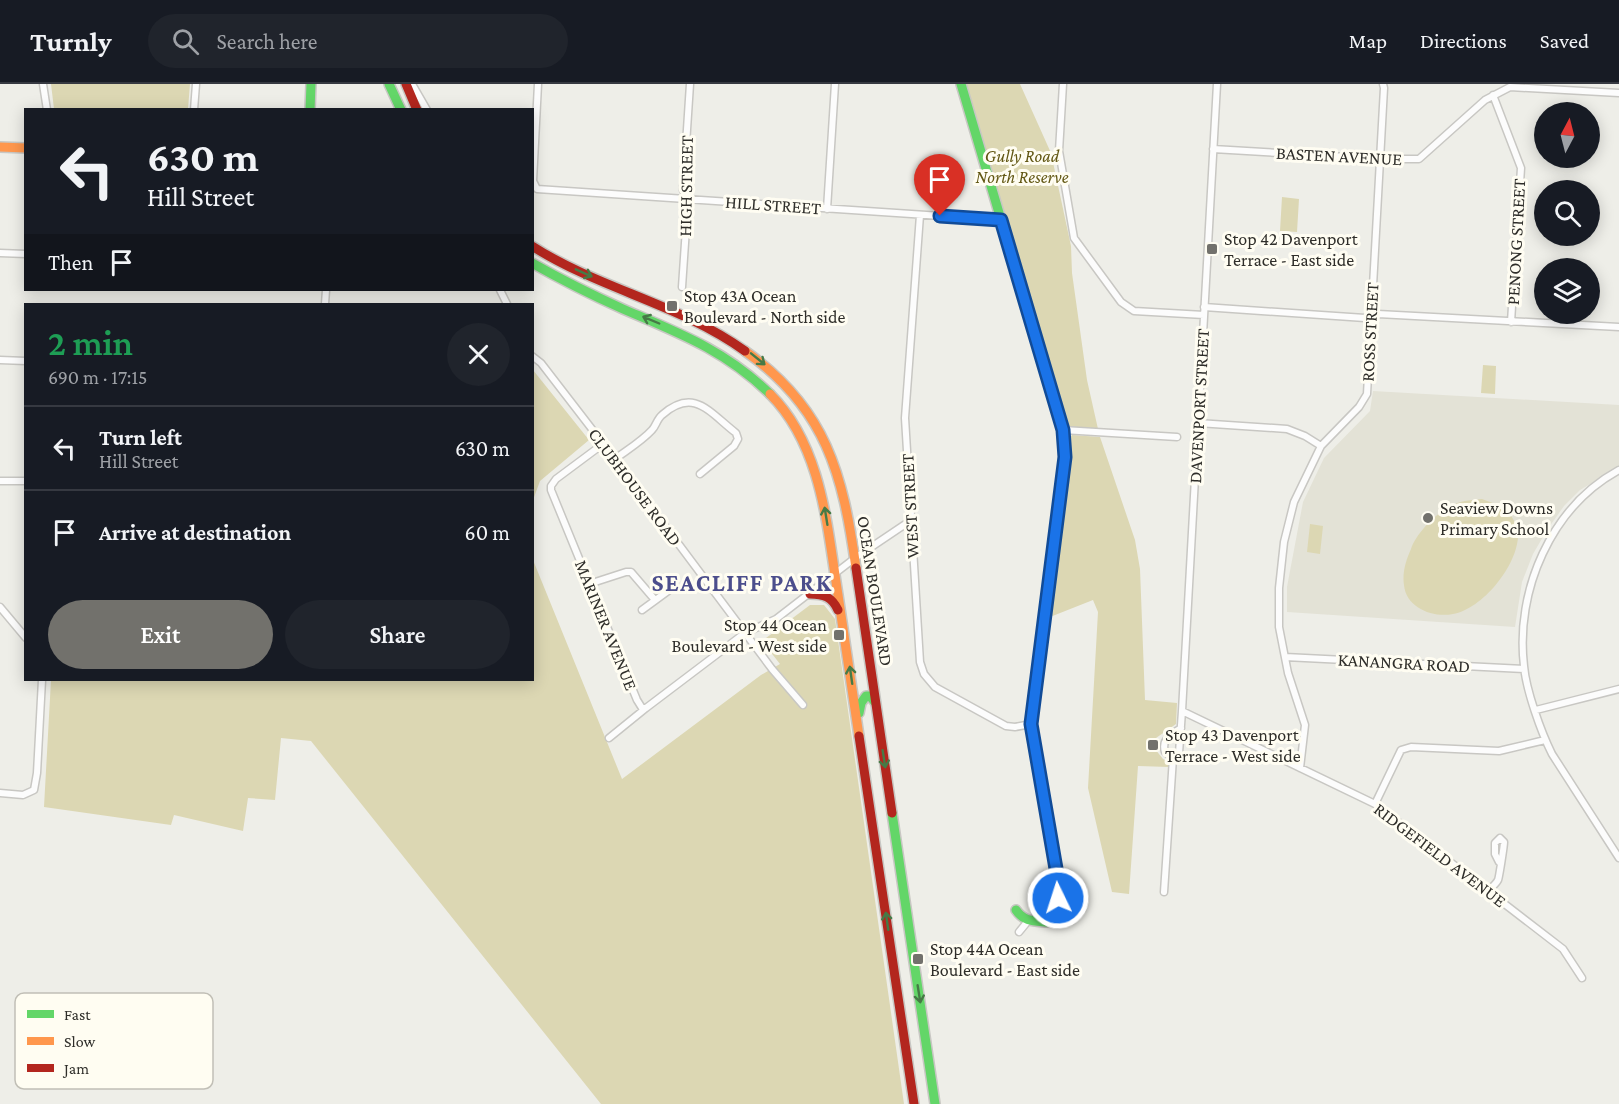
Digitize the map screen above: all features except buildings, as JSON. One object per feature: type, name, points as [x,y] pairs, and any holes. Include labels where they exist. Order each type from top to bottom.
[{"type":"main road","points":[[310,108],[311,84]]},
{"type":"main road","points":[[389,84],[400,108]]},
{"type":"main road","points":[[406,84],[416,108]]},
{"type":"main road","points":[[961,84],[1063,430],[1065,457],[1031,724],[1059,886],[1057,914],[1047,922],[1028,921],[1020,918],[1016,910]]},
{"type":"main road","points":[[0,147],[24,148]]},
{"type":"main road","name":"OCEAN BOULEVARD","points":[[534,247],[562,264],[705,326],[757,357],[796,395],[826,443],[837,470],[855,558],[935,1104]]},
{"type":"main road","name":"OCEAN BOULEVARD","points":[[534,264],[588,293],[698,341],[746,369],[764,386],[799,429],[809,449],[819,477],[836,574],[914,1104]]},
{"type":"main road","points":[[810,594],[823,594],[833,600],[837,606],[844,633]]},
{"type":"main road","points":[[859,733],[859,713],[863,698],[870,696],[875,702]]},
{"type":"street","points":[[43,84],[47,108]]},
{"type":"street","points":[[194,108],[196,84]]},
{"type":"street","points":[[412,84],[426,108]]},
{"type":"street","name":"HILL STREET","points":[[534,149],[538,84]]},
{"type":"street","name":"HIGH STREET","points":[[682,287],[688,200],[683,190],[690,84]]},
{"type":"street","points":[[826,209],[835,84]]},
{"type":"street","points":[[1063,84],[1059,151],[1076,242],[1121,302],[1129,309],[1204,315]]},
{"type":"street","name":"DAVENPORT STREET","points":[[1164,892],[1173,758],[1179,753],[1181,728],[1217,84]]},
{"type":"street","name":"ROSS STREET","points":[[1300,768],[1305,725],[1285,657],[1279,627],[1279,588],[1284,542],[1294,502],[1321,446],[1359,407],[1367,394],[1383,84]]},
{"type":"street","name":"BASTEN AVENUE","points":[[1213,150],[1419,159],[1493,95],[1510,87],[1619,93]]},
{"type":"street","name":"PENONG STREET","points":[[1493,95],[1521,168],[1512,322]]},
{"type":"street","name":"HILL STREET","points":[[534,184],[537,189],[546,190],[1001,220]]},
{"type":"street","name":"WEST STREET","points":[[920,215],[905,418],[920,662],[924,674],[935,687],[1006,726],[1031,724]]},
{"type":"street","points":[[0,253],[24,254]]},
{"type":"street","points":[[1204,307],[1365,318],[1378,314],[1619,327]]},
{"type":"street","name":"CLUBHOUSE ROAD","points":[[534,358],[541,363],[745,633],[803,705]]},
{"type":"street","points":[[0,360],[24,361]]},
{"type":"street","points":[[615,459],[652,430],[659,417],[678,403],[687,401],[704,407],[736,433],[738,440],[734,446],[700,474]]},
{"type":"street","points":[[1198,423],[1287,429],[1321,446]]},
{"type":"street","points":[[1063,430],[1177,437]]},
{"type":"street","name":"MARINER AVENUE","points":[[603,444],[556,479],[551,486],[589,584],[642,708],[646,708],[745,633],[776,619],[855,558],[910,521]]},
{"type":"street","points":[[1619,470],[1585,496],[1569,512],[1544,551],[1527,595],[1522,646],[1524,669],[1545,740],[1619,858]]},
{"type":"street","points":[[0,481],[24,481]]},
{"type":"street","points":[[589,584],[632,572],[655,600]]},
{"type":"street","points":[[642,610],[672,588]]},
{"type":"street","points":[[0,607],[24,636]]},
{"type":"street","name":"KANANGRA ROAD","points":[[1285,657],[1524,669]]},
{"type":"street","points":[[0,793],[23,795],[34,790],[42,681]]},
{"type":"street","points":[[1536,710],[1619,689]]},
{"type":"street","points":[[609,738],[646,708]]},
{"type":"street","name":"RIDGEFIELD AVENUE","points":[[1182,711],[1375,804],[1563,949],[1582,978]]},
{"type":"street","name":"DAVENPORT STREET","points":[[1173,758],[1165,752],[1163,746],[1165,739],[1181,728]]},
{"type":"street","points":[[1375,804],[1401,750],[1411,747],[1499,751],[1545,740]]},
{"type":"street","points":[[1488,891],[1499,879],[1500,862]]},
{"type":"street","points":[[1019,932],[1028,921]]},
{"type":"shaded area","name":"Seaview Downs Primary School","points":[[1373,391],[1619,405],[1619,467],[1580,490],[1564,506],[1547,530],[1533,554],[1522,582],[1515,627],[1287,612],[1287,587],[1303,502],[1324,458],[1370,411]]},
{"type":"green space","points":[[51,84],[190,84],[188,108],[54,108]]},
{"type":"green space","name":"Gully Road North Reserve","points":[[965,84],[1020,84],[1051,153],[1071,246],[1072,273],[1087,380],[1098,429],[1065,426]]},
{"type":"green space","points":[[1282,197],[1299,199],[1297,232],[1280,231]]},
{"type":"green space","points":[[1483,365],[1496,366],[1495,394],[1481,393]]},
{"type":"green space","points":[[534,371],[589,440],[540,481],[534,497]]},
{"type":"green space","points":[[1072,435],[1100,437],[1135,540],[1140,569],[1145,700],[1177,703],[1176,724],[1156,738],[1155,749],[1163,759],[1169,762],[1169,767],[1138,766],[1129,894],[1112,892],[1088,788],[1098,612],[1093,600],[1050,617],[1070,462],[1068,440]]},
{"type":"green space","points":[[1482,499],[1506,508],[1517,526],[1517,544],[1506,570],[1487,594],[1464,610],[1445,615],[1422,610],[1410,600],[1404,585],[1405,567],[1414,543],[1429,523],[1442,511],[1461,502]]},
{"type":"green space","points":[[1310,524],[1323,526],[1320,554],[1307,552]]},
{"type":"green space","points":[[534,562],[622,779],[761,675],[780,664],[762,641],[810,605],[824,605],[835,619],[904,1104],[601,1104],[311,741],[281,738],[275,800],[248,798],[243,831],[174,815],[171,825],[44,807],[51,681],[534,681]]},
{"type":"traffic: fast","points":[[310,108],[311,84]]},
{"type":"traffic: fast","points":[[389,84],[400,108]]},
{"type":"traffic: fast","points":[[961,84],[1063,430],[1064,464]]},
{"type":"traffic: fast","points":[[534,264],[600,298],[701,344],[736,366],[770,394]]},
{"type":"traffic: fast","points":[[1016,910],[1026,919],[1047,922],[1057,914],[1059,886],[1031,724],[1035,690]]},
{"type":"traffic: fast","points":[[859,713],[861,703],[866,696],[870,696],[875,702]]},
{"type":"traffic: fast","points":[[892,813],[935,1104]]},
{"type":"traffic: slow","points":[[0,147],[24,148]]},
{"type":"traffic: slow","points":[[745,351],[795,396],[812,420],[826,446],[845,502],[856,568]]},
{"type":"traffic: slow","points":[[770,394],[787,415],[801,438],[819,488],[830,542],[859,736]]},
{"type":"traffic: jam","points":[[406,84],[416,108]]},
{"type":"traffic: jam","points":[[534,247],[584,274],[694,321],[745,351]]},
{"type":"traffic: jam","points":[[1035,690],[1064,464]]},
{"type":"traffic: jam","points":[[856,568],[892,813]]},
{"type":"traffic: jam","points":[[810,594],[827,597],[838,610]]},
{"type":"traffic: jam","points":[[859,736],[914,1104]]},
{"type":"place","name":"Stop 42 Davenport Terrace - East side","points":[[1212,249]]},
{"type":"place","name":"Stop 43A Ocean Boulevard - North side","points":[[672,306]]},
{"type":"place","name":"Seaview Downs Primary School","points":[[1428,518]]},
{"type":"place","name":"Stop 44 Ocean Boulevard - West side","points":[[839,635]]},
{"type":"place","name":"Stop 43 Davenport Terrace - West side","points":[[1153,745]]},
{"type":"place","name":"Stop 44A Ocean Boulevard - East side","points":[[918,959]]},
{"type":"district","name":"SEACLIFF PARK","points":[[742,582]]},
{"type":"route","points":[[940,216],[1001,220],[1063,430],[1065,457],[1031,724],[1059,886],[1058,898]]}]
